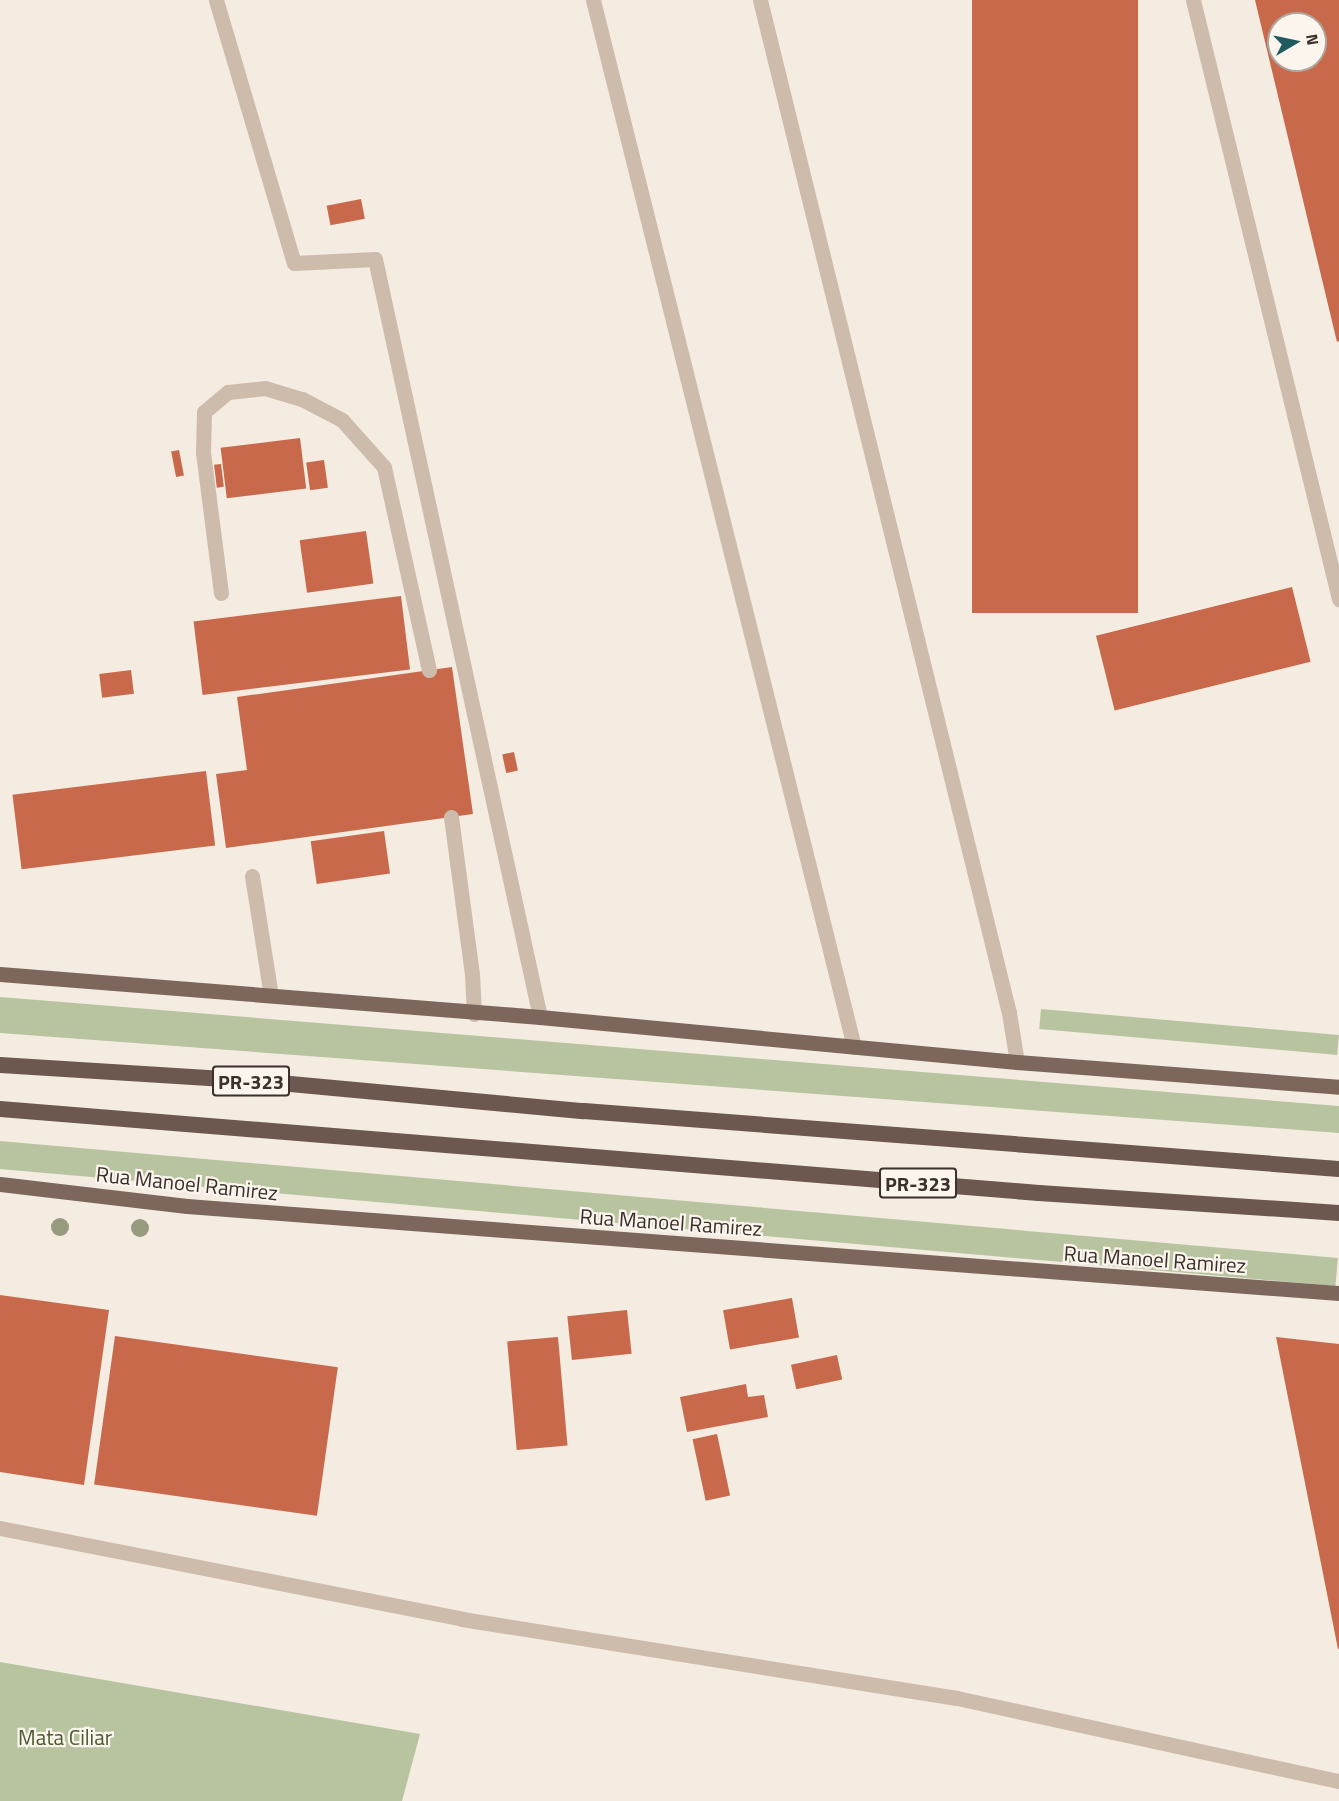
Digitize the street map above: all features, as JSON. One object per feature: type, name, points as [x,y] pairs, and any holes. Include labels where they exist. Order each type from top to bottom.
[{"type":"highway","name":"PR-323","points":[[0,1065],[269,1083],[572,1110],[1339,1169]]},
{"type":"highway","name":"PR-323","points":[[0,1109],[1039,1193],[1339,1213]]},
{"type":"main road","points":[[0,974],[474,1014],[540,1017],[1017,1062],[1339,1086]]},
{"type":"main road","name":"Rua Manoel Ramirez","points":[[0,1184],[187,1206],[1339,1293]]},
{"type":"street","points":[[216,0],[294,262],[375,259],[540,1017]]},
{"type":"street","points":[[593,0],[854,1047]]},
{"type":"street","points":[[760,0],[1009,1013],[1017,1062]]},
{"type":"street","points":[[1193,0],[1339,598]]},
{"type":"street","points":[[221,593],[203,453],[204,412],[228,392],[265,388],[302,399],[342,420],[384,466],[429,670]]},
{"type":"street","points":[[451,817],[472,974],[474,1014]]},
{"type":"street","points":[[252,876],[271,996]]},
{"type":"street","points":[[0,1528],[462,1619],[957,1698],[1339,1781]]},
{"type":"green space","points":[[0,997],[1339,1106],[1339,1133],[0,1033]]},
{"type":"green space","points":[[1041,1009],[1339,1035],[1337,1055],[1039,1029]]},
{"type":"green space","points":[[0,1141],[1338,1258],[1335,1286],[0,1169]]},
{"type":"green space","name":"Mata Ciliar","points":[[0,1662],[420,1734],[402,1801],[0,1801]]},
{"type":"building","points":[[972,0],[1138,0],[1138,613],[972,613]]},
{"type":"building","points":[[1255,0],[1339,0],[1339,341],[1337,342],[1272,72],[1327,72],[1327,12],[1267,12],[1267,50]]},
{"type":"building","points":[[361,199],[365,219],[330,225],[327,206]]},
{"type":"building","points":[[300,438],[306,489],[227,498],[221,448]]},
{"type":"building","points":[[179,450],[184,476],[176,477],[171,452]]},
{"type":"building","points":[[324,460],[328,488],[310,490],[306,463]]},
{"type":"building","points":[[221,464],[224,487],[217,488],[214,465]]},
{"type":"building","points":[[366,531],[373,583],[307,593],[300,540]]},
{"type":"building","points":[[1292,587],[1311,662],[1115,711],[1096,636]]},
{"type":"building","points":[[401,596],[410,669],[203,695],[194,621]]},
{"type":"building","points":[[452,667],[473,814],[226,848],[216,774],[247,770],[237,697]]},
{"type":"building","points":[[131,670],[134,694],[102,698],[99,674]]},
{"type":"building","points":[[514,752],[518,771],[506,773],[502,754]]},
{"type":"building","points":[[206,771],[215,845],[22,869],[12,795]]},
{"type":"building","points":[[384,831],[390,874],[317,884],[311,841]]},
{"type":"building","points":[[0,1295],[109,1310],[84,1485],[0,1472]]},
{"type":"building","points":[[792,1298],[799,1337],[730,1350],[723,1310]]},
{"type":"building","points":[[627,1310],[632,1354],[572,1360],[567,1316]]},
{"type":"building","points":[[115,1336],[338,1367],[317,1516],[94,1485]]},
{"type":"building","points":[[558,1337],[567,1446],[517,1450],[507,1341]]},
{"type":"building","points":[[1276,1337],[1339,1344],[1339,1649],[1338,1649]]},
{"type":"building","points":[[837,1355],[842,1379],[796,1389],[791,1365]]},
{"type":"building","points":[[746,1384],[748,1397],[764,1395],[768,1417],[687,1432],[680,1397]]},
{"type":"building","points":[[717,1434],[730,1496],[706,1501],[693,1439]]}]
